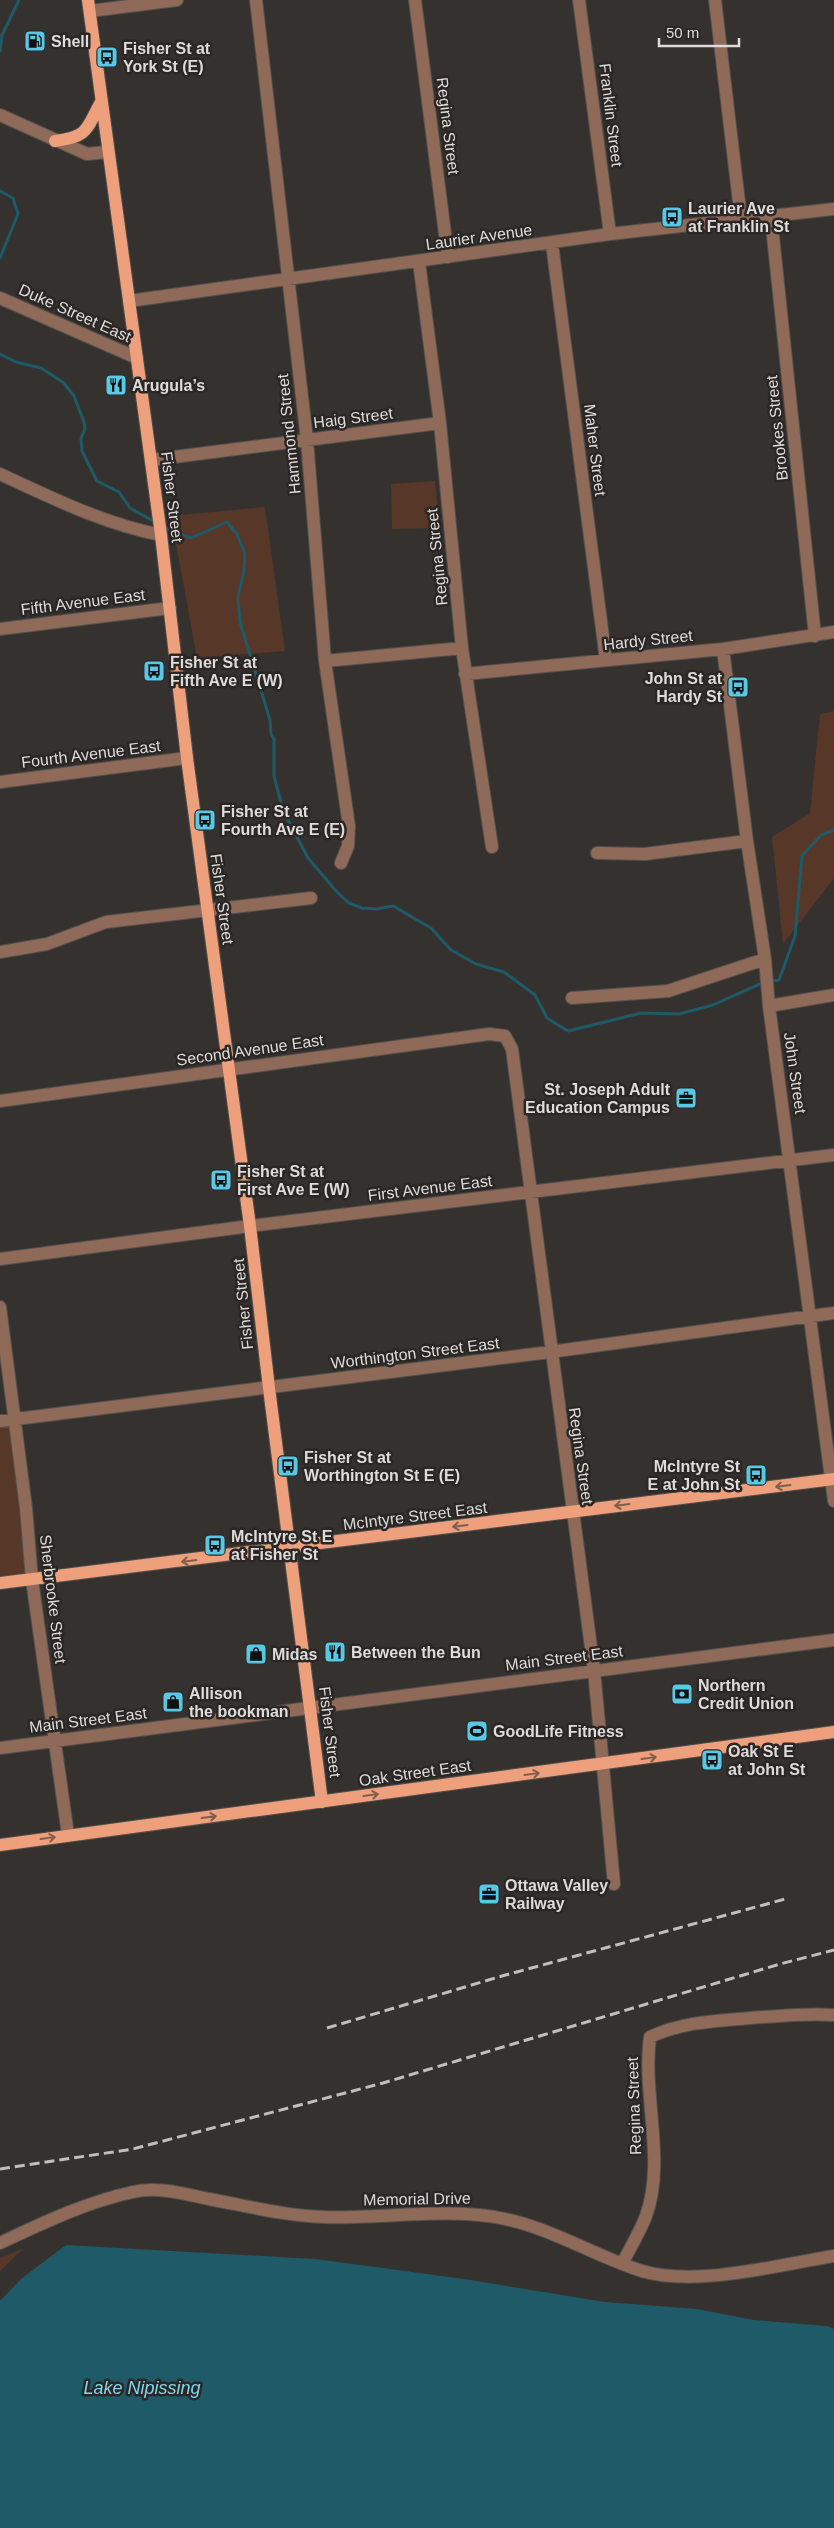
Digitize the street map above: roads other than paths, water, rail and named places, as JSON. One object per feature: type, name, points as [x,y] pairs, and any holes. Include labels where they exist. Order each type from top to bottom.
[{"type":"main road","name":"Fisher Street","points":[[89,5],[107,152],[151,460],[187,758],[250,1226],[322,1802]]},
{"type":"main road","points":[[55,141],[74,139],[84,133],[101,102]]},
{"type":"main road","name":"McIntyre Street East","points":[[0,1583],[833,1479]]},
{"type":"main road","name":"Oak Street East","points":[[0,1844],[834,1732]]},
{"type":"street","points":[[89,5],[177,0]]},
{"type":"street","name":"Hammond Street","points":[[256,0],[307,440],[324,661],[349,826],[348,846],[341,863]]},
{"type":"street","name":"Regina Street","points":[[415,0],[448,257]]},
{"type":"street","name":"Franklin Street","points":[[579,0],[610,234]]},
{"type":"street","points":[[715,0],[741,219]]},
{"type":"street","points":[[0,115],[87,154],[107,152]]},
{"type":"street","name":"Laurier Avenue","points":[[129,301],[552,244],[610,234],[834,209]]},
{"type":"street","name":"Brookes Street","points":[[771,217],[815,636]]},
{"type":"street","name":"Maher Street","points":[[552,244],[606,660]]},
{"type":"street","name":"Regina Street","points":[[419,262],[440,423],[465,674],[492,847]]},
{"type":"street","name":"Duke Street East","points":[[0,298],[137,358]]},
{"type":"street","name":"Haig Street","points":[[151,460],[440,423]]},
{"type":"street","points":[[0,474],[71,507],[134,530],[160,531]]},
{"type":"street","name":"Fifth Avenue East","points":[[0,629],[170,608]]},
{"type":"street","name":"Hardy Street","points":[[465,674],[722,648],[834,632]]},
{"type":"street","points":[[324,661],[462,648]]},
{"type":"street","name":"John Street","points":[[722,648],[746,841],[766,959],[769,1003],[833,1479],[834,1501]]},
{"type":"street","name":"Fourth Avenue East","points":[[0,782],[187,758]]},
{"type":"street","points":[[597,852],[644,854],[746,841]]},
{"type":"street","points":[[0,952],[47,944],[106,922],[311,898]]},
{"type":"street","points":[[572,998],[668,991],[766,959]]},
{"type":"street","points":[[769,1003],[834,996]]},
{"type":"street","name":"Second Avenue East","points":[[0,1101],[489,1034],[505,1036]]},
{"type":"street","name":"Regina Street","points":[[505,1036],[512,1049],[550,1352],[594,1670],[601,1764],[614,1884]]},
{"type":"street","name":"First Avenue East","points":[[0,1259],[250,1226],[834,1155]]},
{"type":"street","name":"Sherbrooke Street","points":[[0,1307],[32,1580],[68,1835]]},
{"type":"street","name":"Worthington Street East","points":[[0,1421],[550,1352],[834,1313]]},
{"type":"street","name":"Main Street East","points":[[0,1748],[834,1640]]},
{"type":"street","name":"Regina Street","points":[[622,2264],[646,2215],[653,2180],[653,2138],[646,2060],[650,2038],[668,2028],[696,2022],[805,2013],[834,2014]]},
{"type":"street","name":"Memorial Drive","points":[[0,2243],[68,2212],[134,2191],[168,2191],[288,2214],[324,2217],[478,2214],[506,2219],[546,2230],[644,2272],[681,2277],[719,2274],[834,2256]]},
{"type":"water","name":"Lake Nipissing","points":[[66,2245],[316,2259],[464,2279],[605,2302],[697,2309],[754,2320],[827,2326],[834,2329],[834,2528],[0,2528],[0,2301],[21,2279]]},
{"type":"waterway","points":[[0,51],[2,35],[19,0]]},
{"type":"waterway","points":[[0,191],[13,198],[18,214],[0,258]]},
{"type":"waterway","points":[[0,354],[16,362],[41,368],[64,383],[74,396],[84,422],[85,429],[81,438],[82,451],[97,481],[119,492],[130,508],[155,522]]},
{"type":"waterway","points":[[162,526],[191,538],[227,522],[237,534],[245,554],[244,571],[238,597],[240,622],[270,720],[271,734],[274,739],[274,776],[283,810],[308,858],[349,903],[362,908],[376,909],[393,906],[431,928],[451,950],[476,964],[504,972],[535,995],[547,1018],[568,1031],[641,1013],[679,1014],[713,1005],[764,982]]},
{"type":"waterway","points":[[770,981],[779,980],[795,936],[802,856],[821,835],[834,830]]},
{"type":"railway","points":[[327,2028],[502,1976],[789,1898]]},
{"type":"railway","points":[[0,2169],[133,2149],[383,2083],[780,1964],[834,1950]]},
{"type":"place","name":"Shell","points":[[35,41]]},
{"type":"place","name":"Fisher St at York St (E)","points":[[107,57]]},
{"type":"place","name":"Laurier Ave at Franklin St","points":[[672,217]]},
{"type":"place","name":"Arugula’s","points":[[116,385]]},
{"type":"place","name":"Fisher St at Fifth Ave E (W)","points":[[154,671]]},
{"type":"place","name":"John St at Hardy St","points":[[738,687]]},
{"type":"place","name":"Fisher St at Fourth Ave E (E)","points":[[205,820]]},
{"type":"place","name":"St. Joseph Adult Education Campus","points":[[686,1098]]},
{"type":"place","name":"Fisher St at First Ave E (W)","points":[[221,1180]]},
{"type":"place","name":"Fisher St at Worthington St E (E)","points":[[288,1466]]},
{"type":"place","name":"McIntyre St E at John St","points":[[756,1475]]},
{"type":"place","name":"McIntyre St E at Fisher St","points":[[215,1545]]},
{"type":"place","name":"Between the Bun","points":[[335,1652]]},
{"type":"place","name":"Midas","points":[[256,1654]]},
{"type":"place","name":"Northern Credit Union","points":[[682,1694]]},
{"type":"place","name":"Allison the bookman","points":[[173,1702]]},
{"type":"place","name":"GoodLife Fitness","points":[[477,1731]]},
{"type":"place","name":"Oak St E at John St","points":[[712,1760]]},
{"type":"place","name":"Ottawa Valley Railway","points":[[489,1894]]}]
